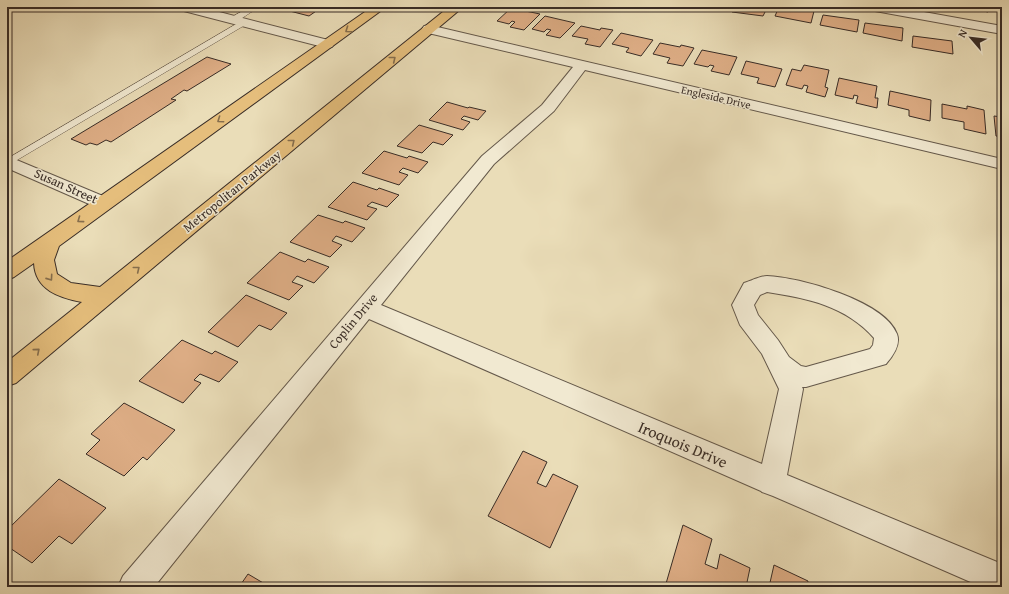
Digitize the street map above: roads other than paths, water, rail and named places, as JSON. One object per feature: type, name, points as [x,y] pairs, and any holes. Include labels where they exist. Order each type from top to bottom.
[{"type":"main road","points":[[7,272],[380,7]]},
{"type":"main road","name":"Metropolitan Parkway","points":[[7,376],[457,7]]},
{"type":"main road","points":[[50,242],[44,259],[45,271],[51,282],[62,290],[80,294],[104,296]]},
{"type":"street","points":[[185,7],[205,9],[239,21],[327,44]]},
{"type":"street","points":[[875,7],[1002,30]]},
{"type":"street","name":"Engleside Drive","points":[[429,29],[1002,164]]},
{"type":"street","name":"Coplin Drive","points":[[134,587],[488,160],[548,108],[582,65]]},
{"type":"street","name":"Susan Street","points":[[8,162],[103,203]]},
{"type":"street","points":[[772,483],[792,389],[770,347],[748,319],[743,305],[752,289],[766,284],[786,286],[820,295],[846,305],[867,316],[886,335],[885,348],[878,358],[817,375],[806,377],[795,374],[780,364]]},
{"type":"street","name":"Iroquois Drive","points":[[364,308],[1002,580]]},
{"type":"street","points":[[792,389],[803,381],[817,375]]},
{"type":"lane","points":[[8,162],[239,21],[255,7]]}]
